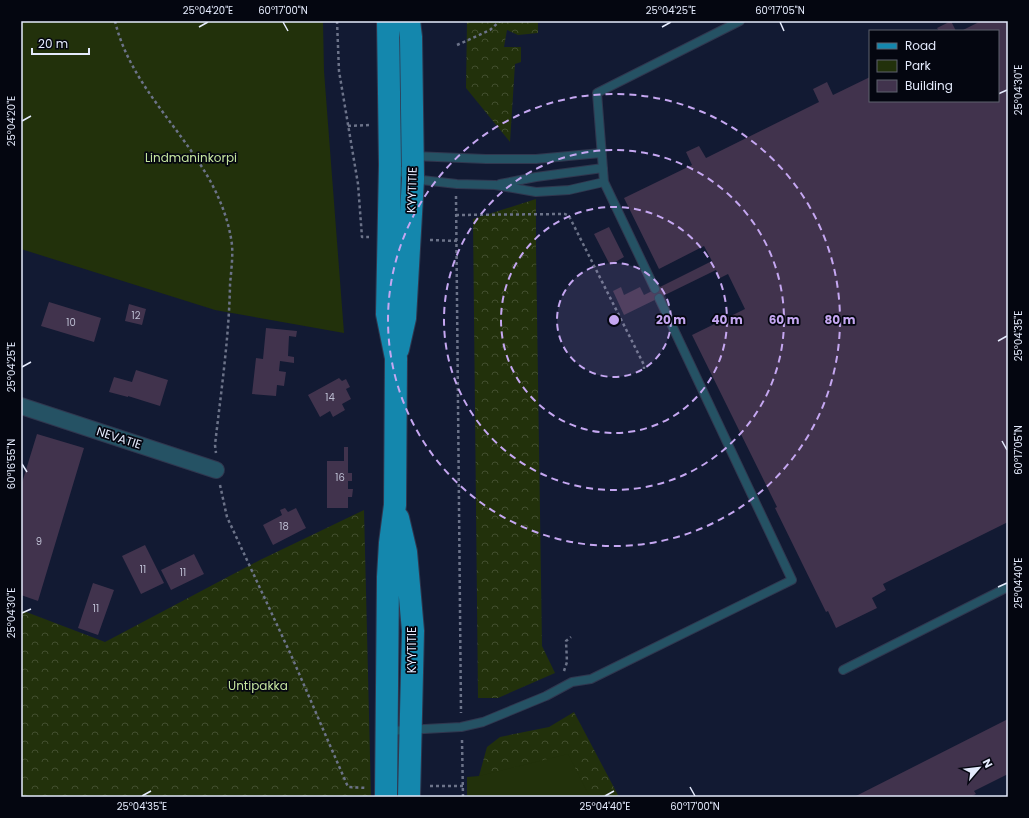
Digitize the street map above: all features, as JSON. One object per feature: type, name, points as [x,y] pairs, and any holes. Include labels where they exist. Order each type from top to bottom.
[{"type":"main road","name":"KYYTITIE","points":[[388,21],[403,160],[413,179],[405,318],[396,358]]},
{"type":"main road","name":"KYYTITIE","points":[[386,797],[388,731],[388,570],[395,505],[396,358],[387,314],[403,160],[411,45],[409,21]]},
{"type":"main road","name":"KYYTITIE","points":[[395,505],[406,552],[413,631],[409,797]]},
{"type":"street","name":"NEVATIE","points":[[21,406],[216,470]]},
{"type":"lane","points":[[655,289],[604,182],[597,93],[740,21]]},
{"type":"lane","points":[[403,160],[536,159],[602,153]]},
{"type":"lane","points":[[495,185],[536,177],[603,168]]},
{"type":"lane","points":[[413,179],[457,184],[495,185],[536,192],[569,190],[604,182]]},
{"type":"lane","points":[[388,731],[462,727],[490,719],[546,696],[572,682],[591,679],[792,580],[659,298]]},
{"type":"lane","points":[[843,670],[1008,587]]},
{"type":"path","points":[[115,21],[129,59],[144,85],[184,140],[208,177],[226,215],[232,246],[230,308],[215,445],[216,470],[227,517],[291,655],[348,787]]},
{"type":"path","points":[[337,21],[339,71],[358,184],[362,237]]},
{"type":"path","points":[[457,45],[490,30],[500,21]]},
{"type":"path","points":[[457,184],[456,215],[458,249],[463,797]]},
{"type":"path","points":[[456,215],[565,214],[569,216],[644,365],[644,369]]},
{"type":"path","points":[[562,677],[566,662],[566,641],[571,637]]},
{"type":"green space","name":"Lindmaninkorpi","points":[[21,21],[323,21],[324,71],[344,333],[215,310],[21,249]]},
{"type":"green space","points":[[467,21],[538,21],[538,33],[518,35],[507,30],[504,47],[521,47],[521,62],[515,64],[510,142],[466,88]]},
{"type":"green space","points":[[536,199],[542,646],[555,673],[498,698],[478,698],[473,219]]},
{"type":"green space","name":"Untipakka","points":[[364,510],[371,797],[21,797],[21,610],[105,642],[260,560]]},
{"type":"green space","points":[[574,712],[619,797],[479,797],[479,776],[487,747],[500,737],[549,727]]},
{"type":"green space","points":[[568,754],[590,797],[467,797],[467,777],[479,776]]},
{"type":"building","points":[[951,21],[956,30],[938,30],[937,28]]},
{"type":"building","points":[[981,21],[1008,21],[1008,522],[883,584],[886,590],[872,598],[877,608],[836,628],[828,611],[826,612],[775,508],[777,507],[692,335],[745,309],[728,274],[720,278],[716,270],[624,315],[613,291],[621,287],[624,295],[640,287],[644,295],[712,261],[704,246],[659,269],[624,198],[692,165],[686,152],[699,146],[706,158],[819,102],[813,89],[827,82],[833,95],[869,77],[869,102],[999,102],[999,30],[963,30]]},
{"type":"building","points":[[609,227],[624,257],[610,265],[594,234]]},
{"type":"building","points":[[49,302],[101,318],[94,342],[41,326]]},
{"type":"building","points":[[129,304],[146,309],[142,325],[125,321]]},
{"type":"building","points":[[266,328],[297,331],[296,337],[289,336],[288,356],[294,357],[294,363],[280,361],[279,371],[286,372],[284,386],[277,385],[276,396],[252,394],[256,358],[263,359]]},
{"type":"building","points":[[136,370],[168,380],[160,406],[109,392],[114,377],[132,382]]},
{"type":"building","points":[[339,378],[342,381],[346,379],[350,387],[346,389],[351,399],[342,404],[345,410],[333,417],[330,411],[320,417],[308,395]]},
{"type":"building","points":[[37,434],[84,448],[38,601],[21,595],[21,486]]},
{"type":"building","points":[[344,447],[348,447],[348,473],[352,473],[352,481],[348,481],[348,489],[353,489],[352,497],[348,497],[348,508],[327,508],[327,461],[344,461]]},
{"type":"building","points":[[285,508],[288,512],[296,508],[306,528],[273,545],[263,525],[282,515],[280,510]]},
{"type":"building","points":[[145,545],[164,583],[141,594],[122,556]]},
{"type":"building","points":[[194,554],[204,574],[171,590],[161,570]]},
{"type":"building","points":[[93,583],[114,590],[98,635],[78,628]]},
{"type":"building","points":[[1008,719],[1008,774],[974,791],[976,794],[970,797],[854,797]]}]
